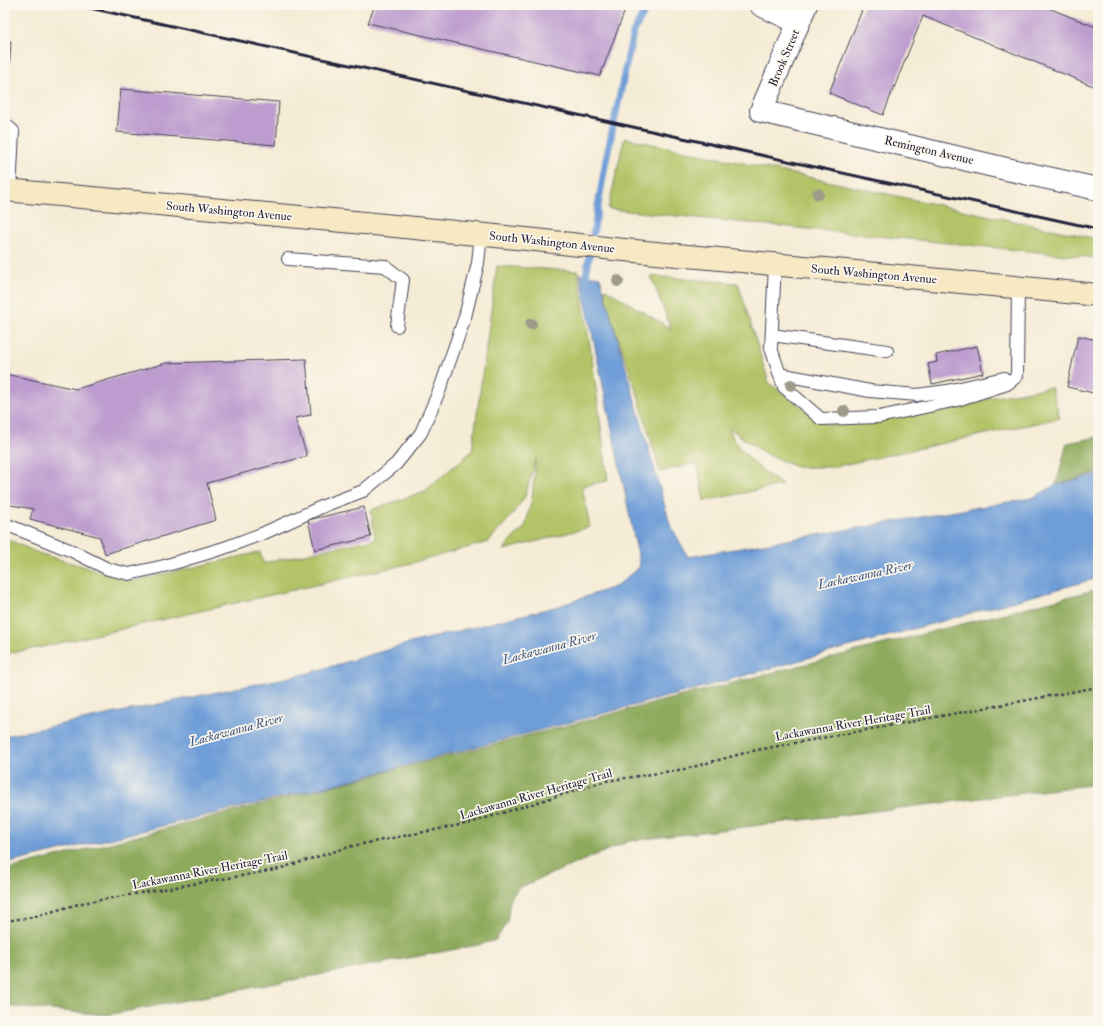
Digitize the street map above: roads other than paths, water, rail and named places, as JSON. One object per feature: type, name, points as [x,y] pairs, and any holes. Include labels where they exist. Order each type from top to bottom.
[{"type":"street","points":[[761,5],[802,14]]},
{"type":"street","name":"Brook Street","points":[[761,111],[802,14]]},
{"type":"street","name":"Remington Avenue","points":[[761,111],[1098,189]]},
{"type":"street","name":"South Washington Avenue","points":[[8,191],[354,222],[536,240],[614,250],[1098,295]]},
{"type":"lane","points":[[5,124],[13,131],[8,191]]},
{"type":"lane","points":[[5,524],[72,551],[108,569],[129,574],[164,566],[224,548],[264,533],[326,505],[363,491],[396,464],[421,433],[440,389],[465,317],[478,263],[481,235]]},
{"type":"lane","points":[[288,259],[385,266],[403,280],[397,326]]},
{"type":"lane","points":[[775,264],[771,348],[784,387],[822,419],[879,417],[957,400],[1007,384],[1017,376]]},
{"type":"lane","points":[[1017,376],[1018,287]]},
{"type":"lane","points":[[772,335],[887,351]]},
{"type":"lane","points":[[779,374],[870,391],[917,395],[947,391],[1017,376]]},
{"type":"water","name":"Lackawanna River","points":[[580,274],[600,277],[670,524],[688,557],[1032,498],[1056,485],[1098,474],[1098,578],[696,689],[328,786],[5,864],[5,736],[309,673],[410,643],[559,606],[617,586],[640,566]]},
{"type":"waterway","points":[[588,283],[586,275],[606,160],[633,33],[648,5]]},
{"type":"railway","points":[[76,5],[1098,229]]}]
